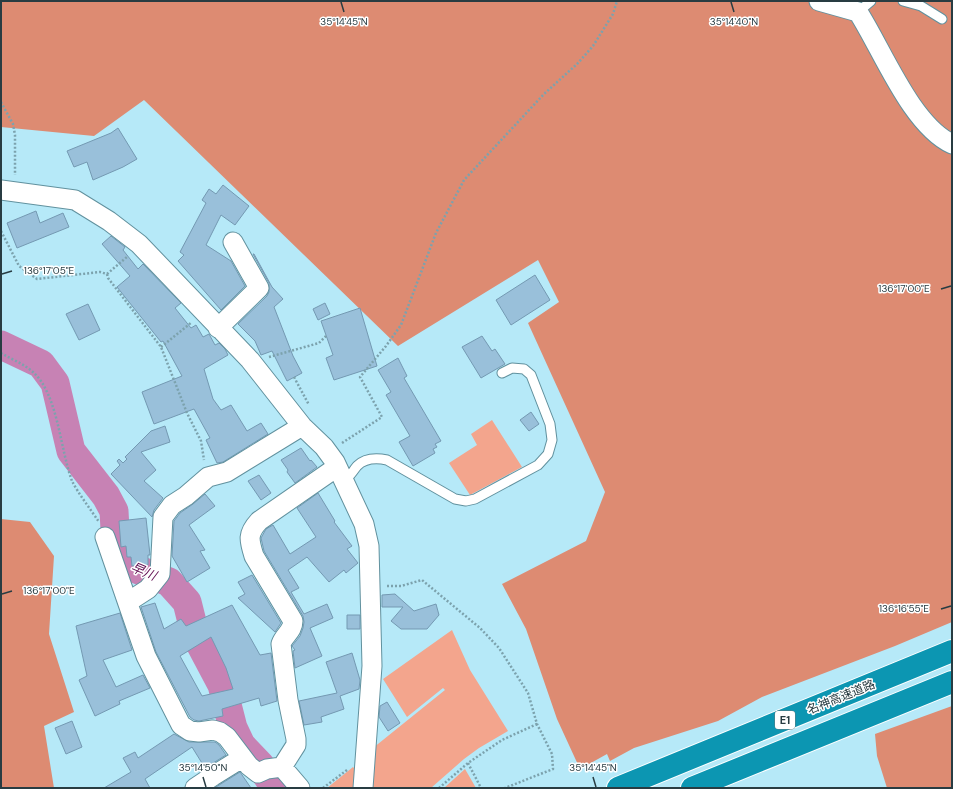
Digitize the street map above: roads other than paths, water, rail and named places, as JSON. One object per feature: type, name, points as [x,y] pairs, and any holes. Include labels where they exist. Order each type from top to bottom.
[{"type":"highway","name":"名神高速道路","points":[[618,788],[952,651]]},
{"type":"highway","name":"E1","points":[[692,788],[952,682]]},
{"type":"street","points":[[819,1],[864,7],[870,30],[891,71],[920,117],[938,135],[952,144]]},
{"type":"street","points":[[7,190],[74,200],[108,221],[139,244],[254,365],[302,426],[324,447],[340,474],[364,524],[369,546],[372,666],[363,788]]},
{"type":"street","points":[[218,328],[259,288],[233,242]]},
{"type":"street","points":[[128,602],[148,589],[158,577],[163,517],[172,505],[186,496],[208,477],[227,472],[302,426]]},
{"type":"street","points":[[265,774],[296,745],[288,700],[281,644],[282,640],[292,629],[293,621],[254,556],[250,545],[249,536],[252,529],[264,517],[340,474]]},
{"type":"street","points":[[105,537],[146,656],[181,725],[190,731],[199,732],[213,730],[220,732],[227,737],[249,766],[300,788]]},
{"type":"street","points":[[195,788],[242,758]]},
{"type":"lane","points":[[903,1],[921,6],[942,19]]},
{"type":"lane","points":[[340,474],[349,477],[358,465],[366,460],[376,458],[387,460],[455,499],[466,501],[475,499],[538,465],[548,454],[552,440],[550,424],[531,375],[524,369],[512,368],[502,374]]},
{"type":"waterway","name":"早川","points":[[1,345],[41,364],[55,383],[71,451],[106,496],[114,511],[116,548],[121,561],[134,568],[169,582],[187,602],[195,634],[222,685],[233,728],[241,745],[260,765],[275,788]]}]
